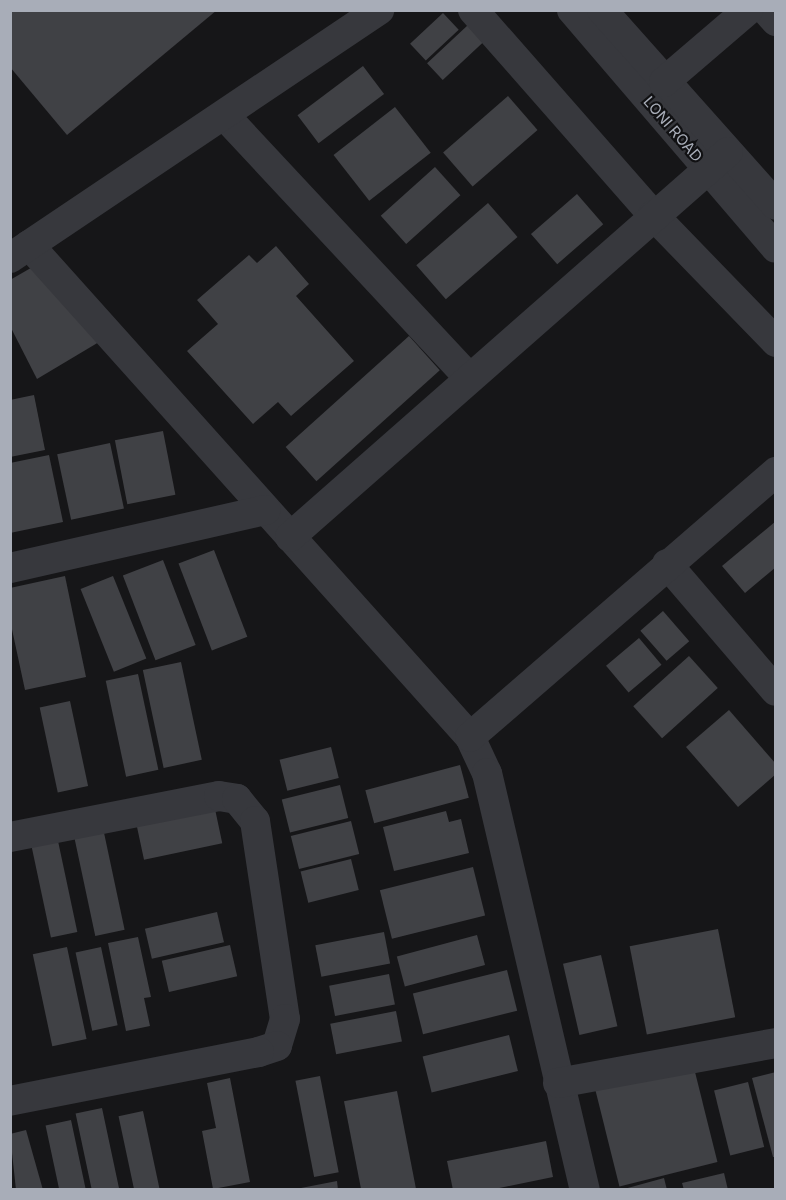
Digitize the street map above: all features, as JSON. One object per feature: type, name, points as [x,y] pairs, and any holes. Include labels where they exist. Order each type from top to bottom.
[{"type":"street","points":[[379,10],[20,252],[266,510],[470,737],[487,773],[558,1083],[585,1190]]},
{"type":"street","points":[[473,10],[653,215],[776,342]]},
{"type":"street","name":"LONI ROAD","points":[[572,10],[717,160],[776,204]]},
{"type":"street","name":"LONI ROAD","points":[[602,10],[664,82],[776,248]]},
{"type":"street","points":[[664,82],[748,10]]},
{"type":"street","points":[[766,10],[776,21]]},
{"type":"street","points":[[224,115],[469,378]]},
{"type":"street","points":[[290,537],[717,160]]},
{"type":"street","points":[[470,737],[667,564],[776,472]]},
{"type":"street","points":[[10,568],[266,510]]},
{"type":"street","points":[[667,564],[776,691]]},
{"type":"street","points":[[10,837],[219,796],[237,799],[255,821],[285,1032],[277,1046],[260,1052],[10,1101]]},
{"type":"street","points":[[558,1083],[776,1043]]},
{"type":"building","points":[[10,10],[217,10],[67,135],[10,67]]},
{"type":"building","points":[[443,13],[459,30],[426,61],[410,44]]},
{"type":"building","points":[[468,25],[484,42],[443,80],[427,63]]},
{"type":"building","points":[[363,66],[384,94],[319,143],[298,115]]},
{"type":"building","points":[[508,96],[538,130],[473,186],[443,152]]},
{"type":"building","points":[[395,107],[431,153],[369,201],[334,155]]},
{"type":"building","points":[[435,167],[460,195],[406,244],[381,216]]},
{"type":"building","points":[[577,194],[603,224],[557,264],[531,234]]},
{"type":"building","points":[[488,203],[518,237],[446,299],[416,265]]},
{"type":"building","points":[[276,246],[309,284],[296,296],[354,361],[291,416],[278,402],[253,424],[187,351],[218,324],[197,300],[249,255],[257,263]]},
{"type":"building","points":[[36,265],[99,342],[37,379],[10,326],[10,280]]},
{"type":"building","points":[[409,336],[440,370],[316,481],[286,447]]},
{"type":"building","points":[[34,395],[45,450],[10,457],[10,400]]},
{"type":"building","points":[[163,431],[175,495],[127,504],[115,440]]},
{"type":"building","points":[[110,443],[124,509],[71,520],[57,454]]},
{"type":"building","points":[[49,455],[63,522],[10,533],[10,463]]},
{"type":"building","points":[[776,521],[776,567],[745,593],[722,566]]},
{"type":"building","points":[[214,550],[247,637],[212,650],[179,564]]},
{"type":"building","points":[[163,560],[196,645],[155,660],[123,575]]},
{"type":"building","points":[[65,576],[86,677],[25,690],[10,620],[10,588]]},
{"type":"building","points":[[113,576],[146,659],[114,672],[81,589]]},
{"type":"building","points":[[663,611],[689,641],[667,661],[640,631]]},
{"type":"building","points":[[639,638],[661,665],[629,692],[606,666]]},
{"type":"building","points":[[689,656],[718,688],[662,738],[633,706]]},
{"type":"building","points":[[181,662],[202,760],[164,768],[143,670]]},
{"type":"building","points":[[138,674],[158,770],[126,777],[106,681]]},
{"type":"building","points":[[70,701],[88,786],[58,793],[40,707]]},
{"type":"building","points":[[729,710],[776,764],[776,774],[738,807],[686,747]]},
{"type":"building","points":[[331,747],[339,778],[287,791],[280,760]]},
{"type":"building","points":[[460,765],[469,798],[374,823],[365,790]]},
{"type":"building","points":[[340,785],[348,818],[290,833],[282,800]]},
{"type":"building","points":[[215,809],[222,843],[144,860],[137,826]]},
{"type":"building","points":[[446,811],[449,822],[461,819],[469,853],[394,871],[383,827]]},
{"type":"building","points":[[351,821],[359,854],[299,869],[291,836]]},
{"type":"building","points":[[103,828],[125,930],[95,936],[74,834]]},
{"type":"building","points":[[58,841],[77,932],[51,938],[32,847]]},
{"type":"building","points":[[351,859],[359,890],[308,903],[301,872]]},
{"type":"building","points":[[473,867],[485,916],[392,939],[380,890]]},
{"type":"building","points":[[217,912],[224,942],[152,959],[145,929]]},
{"type":"building","points":[[718,929],[735,1017],[647,1035],[630,946]]},
{"type":"building","points":[[384,932],[390,963],[321,977],[315,945]]},
{"type":"building","points":[[477,935],[485,965],[405,986],[397,956]]},
{"type":"building","points":[[138,937],[151,997],[144,998],[150,1026],[126,1031],[108,943]]},
{"type":"building","points":[[230,945],[237,976],[169,992],[162,961]]},
{"type":"building","points":[[67,947],[87,1039],[52,1046],[33,954]]},
{"type":"building","points":[[101,947],[118,1025],[92,1031],[76,952]]},
{"type":"building","points":[[601,955],[617,1026],[579,1035],[563,964]]},
{"type":"building","points":[[507,970],[517,1011],[423,1034],[413,993]]},
{"type":"building","points":[[389,974],[395,1004],[335,1016],[329,986]]},
{"type":"building","points":[[396,1011],[402,1041],[336,1054],[330,1024]]},
{"type":"building","points":[[509,1035],[518,1071],[432,1092],[423,1057]]},
{"type":"building","points":[[693,1064],[717,1162],[619,1186],[595,1088]]},
{"type":"building","points":[[776,1072],[776,1157],[773,1157],[752,1078]]},
{"type":"building","points":[[320,1076],[339,1172],[314,1177],[295,1081]]},
{"type":"building","points":[[230,1078],[250,1182],[213,1189],[202,1131],[216,1128],[207,1083]]},
{"type":"building","points":[[748,1082],[764,1147],[730,1155],[714,1090]]},
{"type":"building","points":[[397,1091],[416,1190],[361,1190],[344,1101]]},
{"type":"building","points":[[102,1108],[119,1190],[92,1190],[76,1114]]},
{"type":"building","points":[[143,1111],[160,1190],[134,1190],[119,1116]]},
{"type":"building","points":[[71,1120],[86,1190],[59,1190],[46,1125]]},
{"type":"building","points":[[26,1130],[43,1190],[16,1190],[10,1134]]},
{"type":"building","points":[[546,1141],[553,1177],[490,1190],[453,1190],[447,1161]]},
{"type":"building","points":[[724,1173],[728,1190],[684,1190],[682,1183]]},
{"type":"building","points":[[664,1178],[667,1190],[624,1190],[624,1189]]},
{"type":"building","points":[[337,1181],[338,1190],[301,1190],[301,1188]]}]
